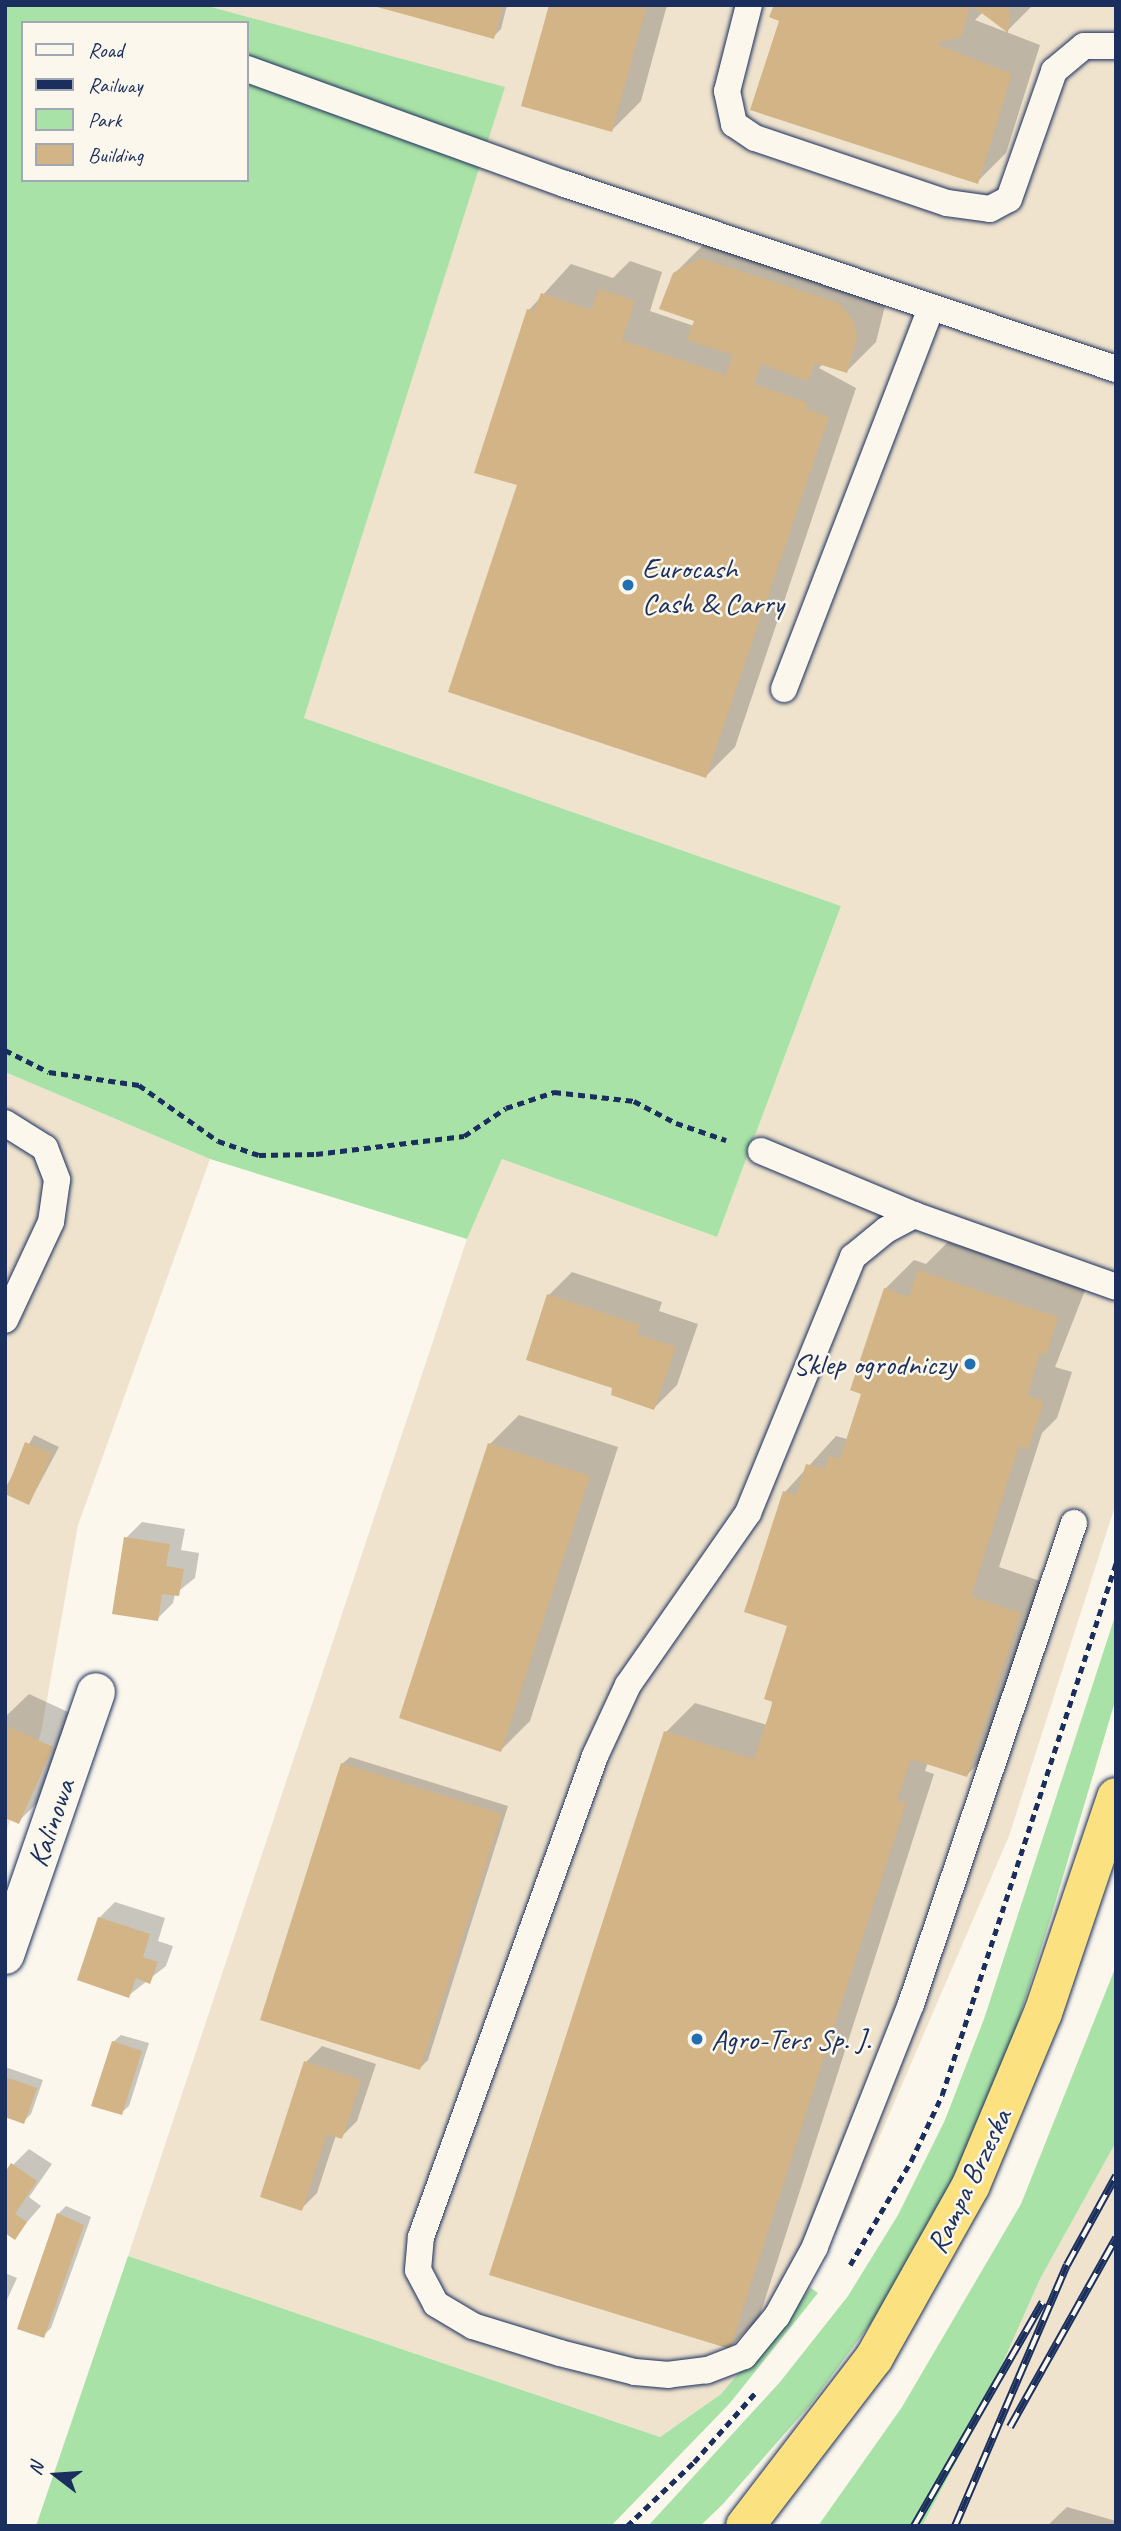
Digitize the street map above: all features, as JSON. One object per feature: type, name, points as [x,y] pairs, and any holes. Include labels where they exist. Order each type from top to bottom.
[{"type":"highway","name":"Rampa Brzeska","points":[[745,2526],[874,2358],[971,2185],[1042,2013],[1116,1797]]},
{"type":"street","name":"Kalinowa","points":[[5,1955],[96,1692]]},
{"type":"lane","points":[[749,5],[727,91],[734,124],[755,138],[934,199],[990,209],[1009,200],[1054,71],[1084,46],[1116,46]]},
{"type":"lane","points":[[248,69],[931,308],[1116,369]]},
{"type":"lane","points":[[784,689],[931,308]]},
{"type":"lane","points":[[5,1122],[45,1148],[57,1180],[51,1222],[5,1320]]},
{"type":"lane","points":[[761,1151],[914,1215],[1116,1287]]},
{"type":"lane","points":[[914,1215],[886,1230],[853,1257],[748,1513],[628,1685],[595,1756],[421,2237],[418,2270],[436,2304],[473,2326],[560,2353],[635,2372],[669,2375],[707,2370],[744,2356],[777,2316],[814,2247],[907,2017],[1074,1523]]},
{"type":"path","points":[[5,1050],[50,1072],[139,1084],[218,1142],[259,1154],[316,1154],[464,1136],[506,1108],[554,1092],[634,1101],[676,1123],[761,1151]]},
{"type":"shaded area","points":[[204,5],[1116,5],[1116,1503],[1009,1836],[845,2217],[805,2282],[811,2288],[721,2394],[660,2437],[128,2256],[467,1239],[502,1159],[717,1237],[841,906],[304,718],[504,88]]},
{"type":"shaded area","points":[[5,1072],[210,1159],[78,1525],[41,1733],[5,1835]]},
{"type":"shaded area","points":[[1116,2142],[1116,2526],[922,2526],[972,2432],[1040,2279]]},
{"type":"green space","points":[[5,5],[204,5],[505,87],[304,718],[841,906],[717,1237],[502,1159],[467,1239],[210,1159],[5,1072]]},
{"type":"green space","points":[[1116,1613],[1116,1698],[1050,1920],[1016,2028],[974,2134],[928,2230],[876,2316],[810,2405],[722,2505],[700,2526],[648,2526],[780,2382],[848,2296],[898,2215],[945,2120],[984,2019]]},
{"type":"green space","points":[[1116,1966],[1116,2142],[1040,2279],[972,2432],[922,2526],[818,2526],[902,2407],[1021,2204]]},
{"type":"green space","points":[[128,2256],[660,2437],[721,2394],[811,2288],[818,2293],[730,2403],[611,2526],[36,2526]]},
{"type":"building","points":[[370,5],[503,5],[494,39]]},
{"type":"building","points":[[549,5],[647,5],[612,132],[521,106]]},
{"type":"building","points":[[774,5],[970,5],[962,36],[935,44],[1012,74],[978,184],[750,110],[779,21],[769,17]]},
{"type":"building","points":[[971,5],[1002,5],[1010,11],[1008,33]]},
{"type":"building","name":"Eurocash Cash & Carry","points":[[700,258],[839,303],[853,321],[857,336],[847,373],[815,363],[808,381],[761,364],[754,384],[808,403],[806,409],[829,417],[706,778],[448,692],[517,485],[474,473],[527,309],[534,311],[541,293],[591,310],[599,289],[635,301],[622,340],[725,375],[733,355],[687,340],[694,321],[659,309],[673,273]]},
{"type":"building","name":"Agro-Ters Sp. J.","points":[[918,1270],[1058,1317],[1046,1355],[1040,1353],[1027,1396],[1044,1401],[1028,1449],[1019,1446],[971,1596],[1021,1613],[967,1777],[911,1759],[897,1800],[906,1803],[730,2349],[489,2275],[664,1731],[754,1759],[773,1702],[764,1699],[787,1626],[744,1612],[783,1491],[796,1495],[806,1464],[825,1469],[829,1456],[840,1459],[861,1394],[850,1390],[884,1288],[909,1297]]},
{"type":"building","points":[[547,1294],[640,1325],[637,1334],[676,1347],[654,1410],[611,1395],[612,1388],[526,1360]]},
{"type":"building","points":[[25,1442],[52,1454],[29,1505],[5,1494]]},
{"type":"building","points":[[488,1443],[590,1476],[501,1752],[399,1718]]},
{"type":"building","points":[[124,1537],[170,1544],[166,1566],[184,1569],[179,1596],[162,1594],[158,1621],[112,1614]]},
{"type":"building","points":[[5,1725],[53,1747],[19,1824],[5,1818]]},
{"type":"building","points":[[341,1763],[502,1814],[420,2070],[260,2020]]},
{"type":"building","points":[[98,1917],[150,1934],[143,1957],[158,1962],[150,1984],[136,1978],[129,1998],[77,1980]]},
{"type":"building","points":[[112,2041],[142,2051],[122,2115],[91,2106]]},
{"type":"building","points":[[304,2061],[361,2080],[342,2139],[327,2134],[302,2211],[260,2197]]},
{"type":"building","points":[[5,2077],[37,2088],[24,2124],[5,2117]]},
{"type":"building","points":[[11,2163],[37,2181],[15,2214],[27,2222],[15,2240],[5,2233],[5,2172]]},
{"type":"building","points":[[57,2213],[84,2225],[44,2338],[17,2329]]},
{"type":"railway","points":[[955,2526],[1067,2265],[1116,2176]]},
{"type":"railway","points":[[1010,2427],[1116,2238]]},
{"type":"railway","points":[[914,2526],[1043,2302]]},
{"type":"place","name":"Eurocash Cash & Carry","points":[[628,585]]},
{"type":"place","name":"Sklep ogrodniczy","points":[[970,1364]]},
{"type":"place","name":"Agro-Ters Sp. J.","points":[[697,2039]]}]
